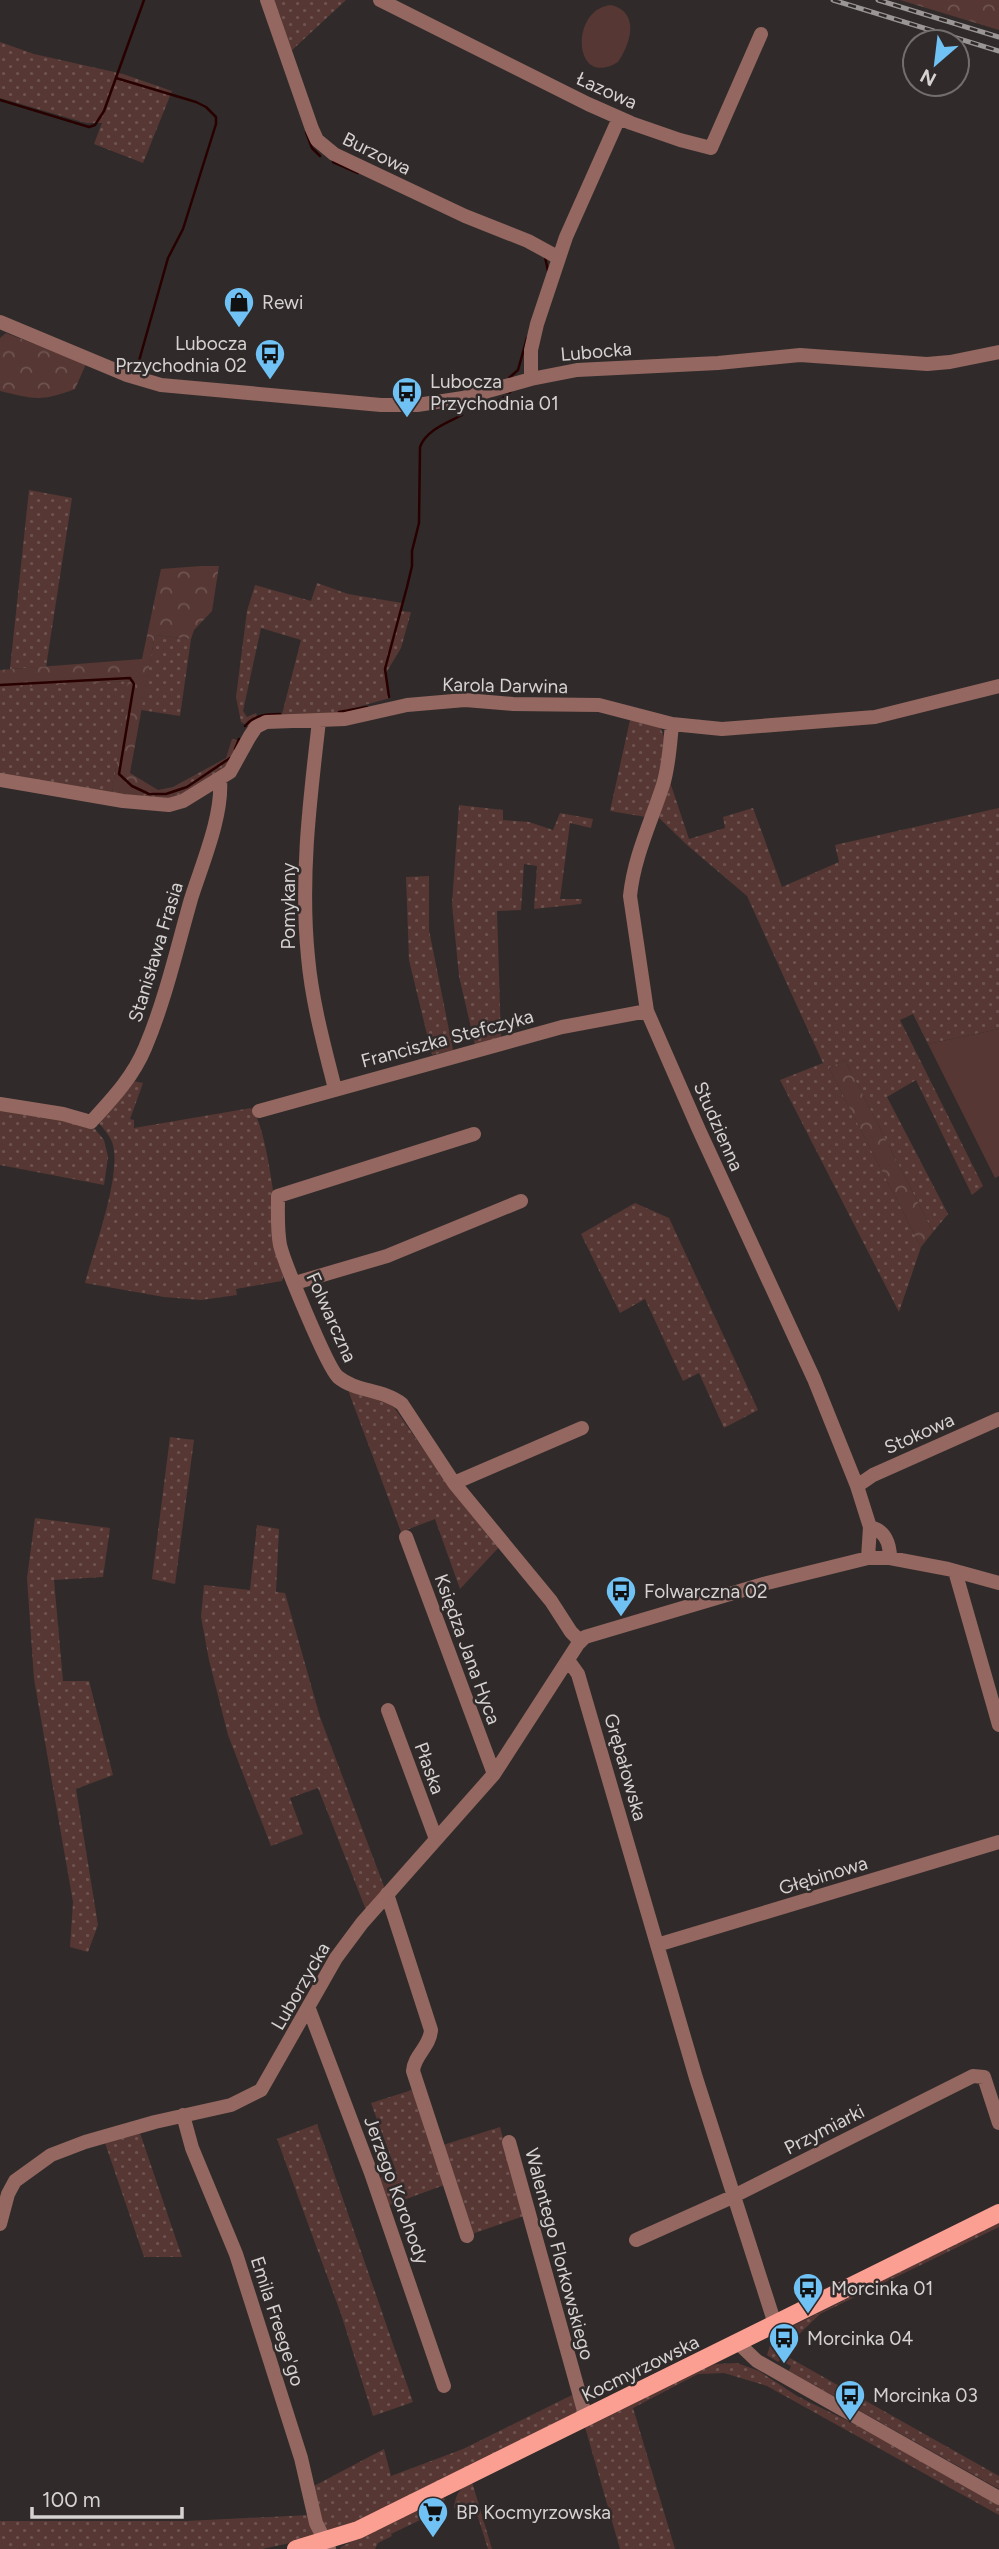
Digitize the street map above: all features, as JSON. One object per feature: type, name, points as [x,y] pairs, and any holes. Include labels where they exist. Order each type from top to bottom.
[{"type":"main road","name":"Kocmyrzowska","points":[[301,2549],[328,2545],[999,2213]]},
{"type":"street","name":"Burzowa","points":[[267,0],[312,129],[323,146],[334,154],[448,208],[528,240],[559,258]]},
{"type":"street","name":"Łazowa","points":[[380,0],[619,118],[711,148],[761,34]]},
{"type":"street","points":[[531,379],[531,351],[566,237],[619,118]]},
{"type":"street","name":"Lubocka","points":[[0,322],[149,382],[174,387],[381,405],[417,405],[463,398],[531,379],[577,370],[800,355],[928,364],[999,352]]},
{"type":"street","name":"Karola Darwina","points":[[0,780],[169,805],[183,801],[230,772],[256,727],[266,722],[345,719],[407,705],[465,700],[513,704],[599,705],[672,724],[722,729],[875,718],[999,686]]},
{"type":"street","name":"Pomykany","points":[[319,721],[308,822],[306,925],[313,996],[335,1089]]},
{"type":"street","name":"Studzienna","points":[[672,724],[666,775],[642,843],[630,896],[647,1010],[699,1130],[814,1379],[858,1486],[870,1527],[869,1558]]},
{"type":"street","name":"Stanisława Frasia","points":[[0,1104],[63,1114],[91,1122],[128,1078],[145,1048],[215,820],[222,794],[220,779]]},
{"type":"street","name":"Franciszka Stefczyka","points":[[259,1111],[562,1027],[647,1010]]},
{"type":"street","name":"Folwarczna","points":[[474,1134],[278,1196],[280,1242],[334,1372],[347,1382],[390,1396],[402,1404],[454,1483],[551,1601],[580,1641]]},
{"type":"street","points":[[295,1283],[387,1256],[521,1201]]},
{"type":"street","name":"Stokowa","points":[[858,1486],[873,1475],[999,1419]]},
{"type":"street","points":[[454,1483],[582,1428]]},
{"type":"street","name":"Studzienna","points":[[870,1527],[878,1530],[887,1539],[890,1558]]},
{"type":"street","name":"Księdza Jana Hyca","points":[[406,1537],[494,1774]]},
{"type":"street","points":[[568,1660],[580,1641],[589,1635],[869,1558],[890,1558],[999,1583]]},
{"type":"street","points":[[955,1571],[999,1726]]},
{"type":"street","name":"Luborzycka","points":[[0,2224],[8,2194],[15,2181],[51,2155],[85,2142],[231,2105],[261,2090],[336,1958],[362,1923],[494,1774],[568,1660]]},
{"type":"street","name":"Grębałowska","points":[[568,1660],[579,1674],[657,1945],[775,2324]]},
{"type":"street","name":"Płaska","points":[[388,1710],[436,1839]]},
{"type":"street","name":"Głębinowa","points":[[657,1945],[999,1842]]},
{"type":"street","points":[[387,1894],[431,2030],[430,2039],[415,2060],[413,2071],[467,2236]]},
{"type":"street","name":"Jerzego Korohody","points":[[309,2009],[380,2198],[444,2386]]},
{"type":"street","name":"Przymiarki","points":[[636,2240],[733,2196],[973,2076],[984,2077],[988,2083],[999,2123]]},
{"type":"street","name":"Emila Freege'go","points":[[183,2115],[192,2148],[236,2254],[301,2458],[316,2523],[328,2545]]},
{"type":"street","name":"Walentego Florkowskiego","points":[[509,2142],[586,2417]]},
{"type":"street","points":[[738,2343],[757,2361],[999,2498]]},
{"type":"green space","points":[[270,0],[346,0],[290,52]]},
{"type":"green space","points":[[900,0],[999,0],[999,30]]},
{"type":"green space","points":[[611,5],[626,14],[629,37],[618,62],[603,68],[592,65],[585,57],[582,46],[583,32],[588,20],[597,10]]},
{"type":"green space","points":[[0,42],[34,54],[123,74],[172,91],[143,163],[94,144],[102,123],[86,123],[0,98]]},
{"type":"green space","points":[[6,333],[86,364],[75,389],[38,398],[0,391],[0,338]]},
{"type":"green space","points":[[29,490],[72,498],[46,667],[10,669]]},
{"type":"green space","points":[[219,566],[212,611],[194,630],[191,639],[155,635],[130,773],[158,790],[173,787],[174,799],[112,794],[128,681],[7,688],[0,687],[0,670],[142,659],[161,569]]},
{"type":"green space","points":[[317,583],[348,594],[402,603],[400,611],[411,612],[401,648],[386,673],[390,698],[318,718],[281,718],[301,640],[261,628],[243,711],[247,717],[256,713],[259,721],[248,726],[241,722],[236,697],[247,611],[255,585],[311,601]]},
{"type":"green space","points":[[155,635],[191,639],[180,716],[141,710]]},
{"type":"green space","points":[[129,681],[112,794],[0,778],[0,687]]},
{"type":"green space","points":[[630,720],[660,727],[664,738],[665,760],[646,817],[610,811]]},
{"type":"green space","points":[[232,739],[242,741],[220,777],[208,777],[204,790],[174,799],[173,787],[226,758]]},
{"type":"green space","points":[[669,779],[689,839],[725,828],[723,817],[753,808],[782,887],[839,862],[835,845],[999,808],[999,1029],[928,1044],[913,1014],[900,1020],[983,1186],[972,1195],[916,1080],[887,1097],[948,1214],[933,1232],[845,1060],[829,1068],[921,1247],[899,1312],[780,1080],[823,1063],[747,896],[657,816]]},
{"type":"green space","points":[[459,805],[503,810],[503,820],[529,822],[553,830],[560,813],[593,819],[591,828],[570,823],[560,899],[582,899],[581,904],[534,909],[537,866],[524,864],[521,910],[497,911],[501,1039],[475,1045],[459,976],[452,904]]},
{"type":"green space","points":[[429,876],[429,930],[453,1050],[432,1055],[409,960],[406,877]]},
{"type":"green space","points":[[999,1029],[999,1176],[995,1178],[928,1044]]},
{"type":"green space","points":[[845,1060],[933,1232],[921,1247],[829,1068]]},
{"type":"green space","points":[[133,1081],[143,1083],[130,1119],[134,1120],[134,1128],[251,1108],[263,1137],[268,1160],[284,1274],[282,1281],[236,1289],[237,1295],[201,1300],[164,1297],[85,1283],[113,1175],[113,1145],[98,1122]]},
{"type":"green space","points":[[0,1106],[81,1123],[95,1129],[104,1140],[108,1157],[104,1185],[0,1165]]},
{"type":"green space","points":[[635,1203],[669,1218],[758,1410],[724,1428],[699,1373],[683,1381],[645,1299],[620,1313],[581,1234]]},
{"type":"green space","points":[[348,1390],[391,1403],[451,1489],[500,1546],[460,1589],[435,1519],[401,1532]]},
{"type":"green space","points":[[170,1437],[194,1440],[175,1584],[152,1579]]},
{"type":"green space","points":[[35,1518],[110,1528],[103,1577],[54,1580],[63,1681],[89,1681],[113,1775],[76,1789],[98,1925],[88,1952],[70,1947],[73,1902],[34,1679],[27,1578]]},
{"type":"green space","points":[[257,1525],[279,1529],[276,1592],[285,1593],[320,1717],[385,1889],[366,1910],[318,1788],[290,1798],[303,1834],[271,1846],[228,1735],[201,1617],[204,1585],[250,1590]]},
{"type":"green space","points":[[412,2090],[447,2184],[387,2206],[377,2179],[396,2171],[371,2103]]},
{"type":"green space","points":[[317,2124],[413,2402],[373,2416],[341,2314],[277,2139]]},
{"type":"green space","points":[[500,2127],[524,2216],[472,2234],[443,2145]]},
{"type":"green space","points":[[140,2133],[182,2257],[144,2257],[104,2140]]},
{"type":"green space","points":[[999,2222],[999,2227],[820,2314],[792,2341],[788,2357],[999,2476],[999,2489],[789,2371],[791,2366],[767,2355],[773,2336]]},
{"type":"green space","points":[[737,2363],[759,2371],[797,2396],[868,2431],[999,2504],[999,2515],[767,2386],[724,2373],[698,2374],[633,2408],[675,2549],[620,2549],[585,2427],[691,2373],[716,2364]]},
{"type":"green space","points":[[572,2395],[581,2411],[330,2534],[321,2525],[312,2487],[384,2449],[391,2476],[463,2449]]},
{"type":"green space","points":[[472,2482],[492,2549],[488,2549],[477,2514],[454,2508],[459,2492]]},
{"type":"green space","points":[[440,2495],[445,2499],[439,2511],[391,2534],[392,2536],[378,2543],[375,2549],[340,2549],[341,2547]]},
{"type":"green space","points":[[310,2515],[314,2533],[309,2539],[262,2549],[0,2549],[0,2521],[186,2521]]},
{"type":"waterway","points":[[0,100],[89,127],[95,125],[104,111],[144,0]]},
{"type":"waterway","points":[[116,78],[196,102],[216,117],[183,229],[168,258],[137,368]]},
{"type":"waterway","points":[[306,132],[312,148],[320,156]]},
{"type":"waterway","points":[[333,162],[358,173]]},
{"type":"waterway","points":[[545,257],[548,271]]},
{"type":"waterway","points":[[509,378],[518,370],[527,338]]},
{"type":"waterway","points":[[472,411],[502,399],[511,391]]},
{"type":"waterway","points":[[389,697],[385,669],[412,566],[412,551],[419,523],[420,447],[432,432],[462,415]]},
{"type":"waterway","points":[[0,685],[130,678],[134,684],[119,774],[132,786],[149,794],[166,794],[187,787],[230,758]]},
{"type":"waterway","points":[[339,712],[367,707]]},
{"type":"waterway","points":[[245,726],[257,717],[280,714]]},
{"type":"waterway","points":[[235,749],[239,739]]},
{"type":"railway","points":[[833,0],[999,51]]},
{"type":"railway","points":[[878,0],[999,37]]},
{"type":"place","name":"Rewi","points":[[239,329]]},
{"type":"place","name":"Lubocza Przychodnia 02","points":[[270,381]]},
{"type":"place","name":"Lubocza Przychodnia 01","points":[[407,419]]},
{"type":"place","name":"Folwarczna 02","points":[[621,1618]]},
{"type":"place","name":"Morcinka 01","points":[[808,2315]]},
{"type":"place","name":"Morcinka 04","points":[[784,2365]]},
{"type":"place","name":"Morcinka 03","points":[[850,2422]]},
{"type":"place","name":"BP Kocmyrzowska","points":[[433,2539]]}]
